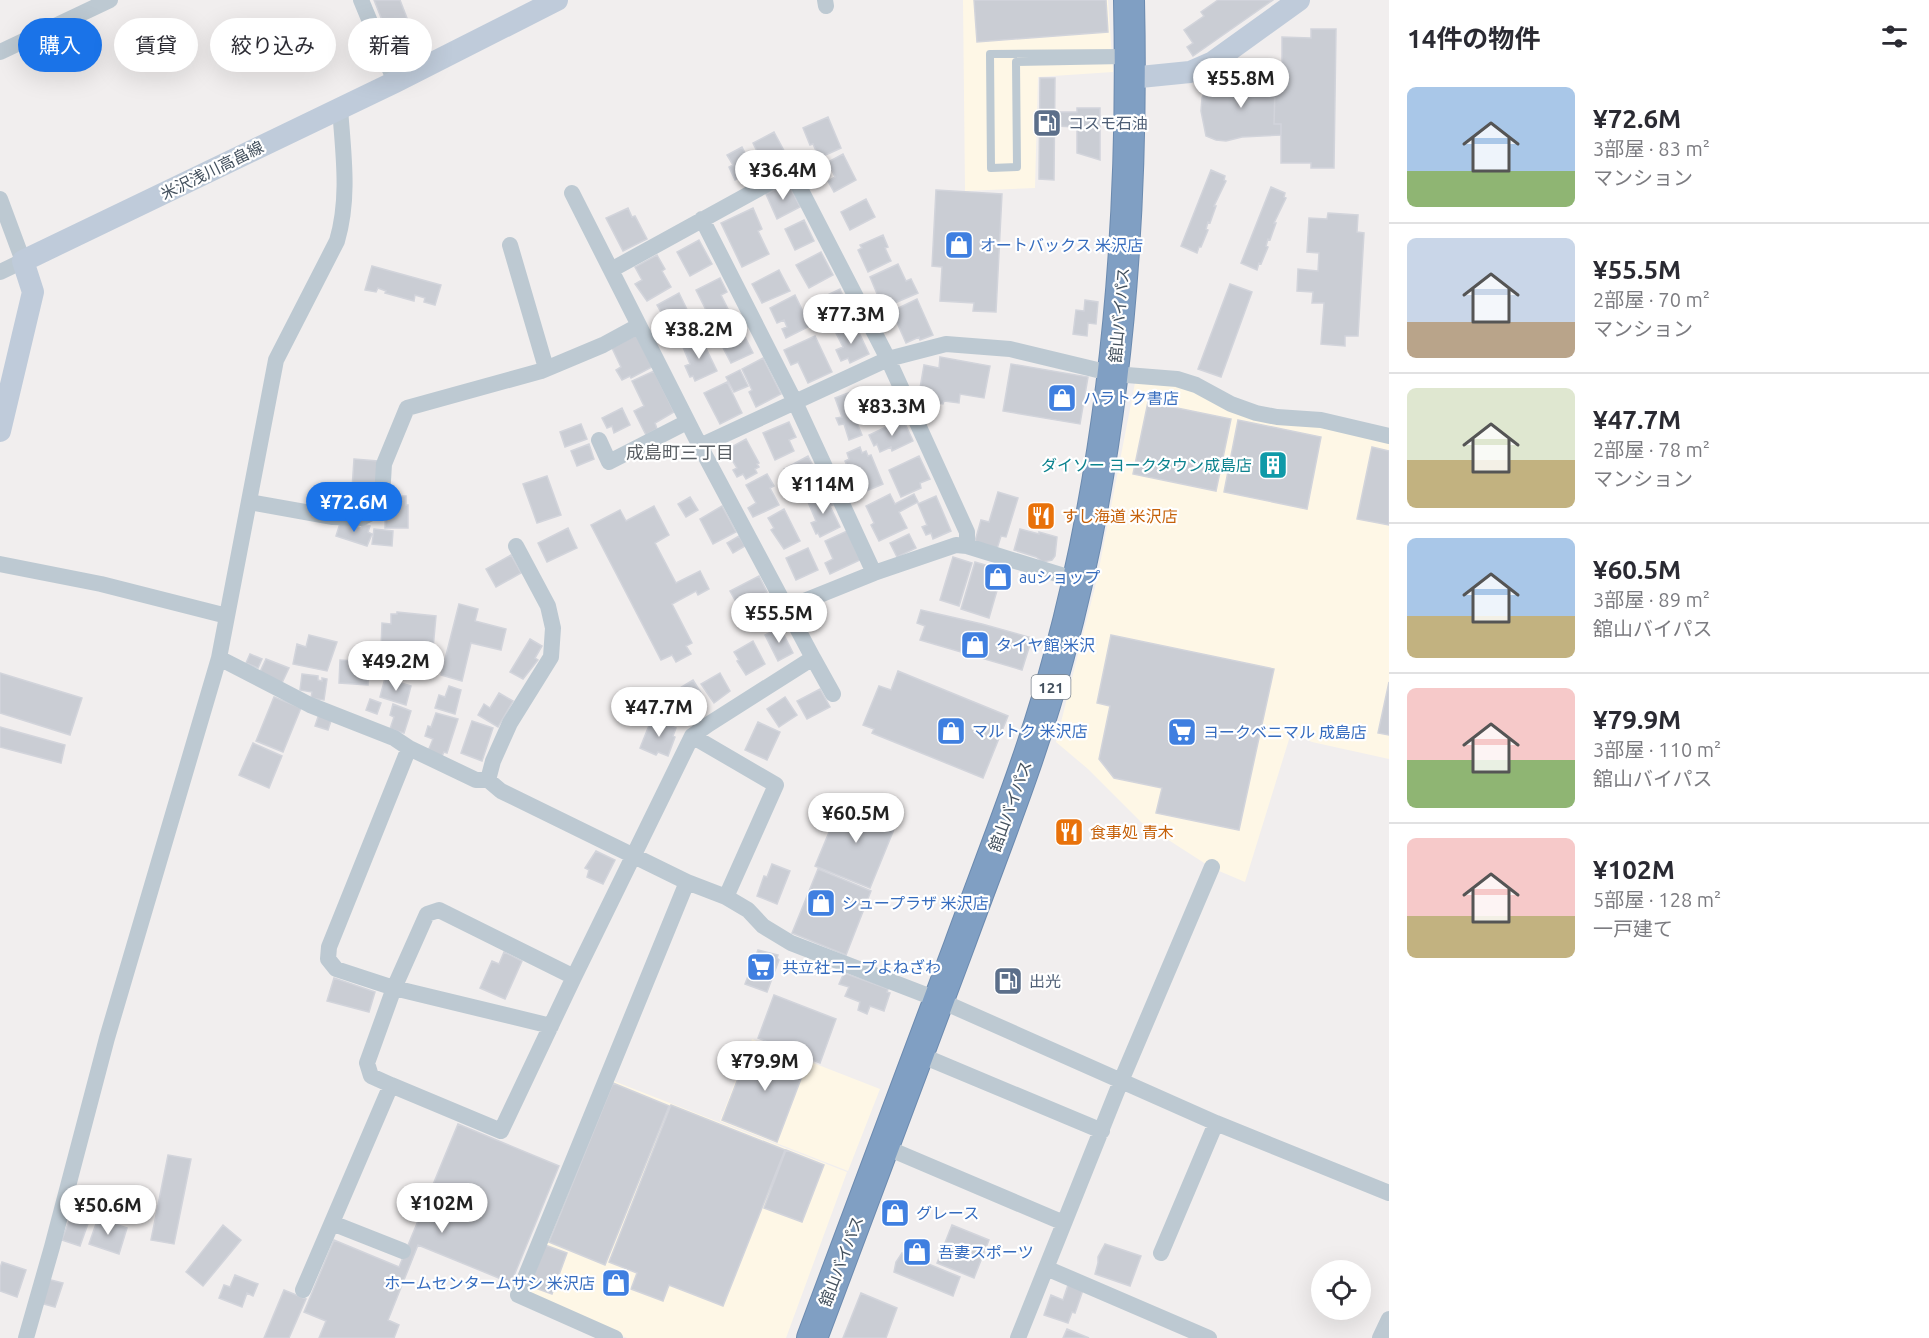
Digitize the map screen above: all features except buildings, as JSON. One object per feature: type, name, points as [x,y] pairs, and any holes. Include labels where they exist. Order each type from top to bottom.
[{"type":"highway","name":"舘山バイパス","points":[[812,1338],[1027,763],[1060,654],[1100,473],[1114,374],[1129,178],[1129,0]]},
{"type":"main road","name":"米沢浅川高畠線","points":[[23,261],[394,82],[557,0]]},
{"type":"main road","points":[[1130,64],[1190,72],[1213,62],[1299,0]]},
{"type":"main road","points":[[0,431],[33,292],[23,261]]},
{"type":"street","points":[[0,52],[110,0]]},
{"type":"street","points":[[361,0],[394,82]]},
{"type":"street","points":[[26,1338],[107,1038],[219,658],[276,360],[337,241],[343,220],[346,198],[340,108]]},
{"type":"street","points":[[610,270],[792,171],[888,359],[967,532],[967,546]]},
{"type":"street","points":[[572,193],[687,422],[833,694]]},
{"type":"street","points":[[0,199],[23,261],[0,272]]},
{"type":"street","points":[[702,219],[795,402],[874,573]]},
{"type":"street","points":[[510,245],[546,368]]},
{"type":"street","points":[[249,502],[333,517],[361,518],[374,512],[380,506],[384,464],[407,408],[546,368],[603,345],[638,326]]},
{"type":"street","points":[[700,446],[888,359],[946,344],[1010,349],[1114,374],[1177,380],[1196,385],[1231,404],[1256,413],[1321,420],[1389,436]]},
{"type":"street","points":[[599,440],[609,462],[687,422]]},
{"type":"street","points":[[787,608],[874,573],[956,545],[967,546],[1077,580]]},
{"type":"street","points":[[488,780],[493,761],[510,723],[551,657],[553,628],[548,606],[516,546]]},
{"type":"street","points":[[0,564],[101,584],[227,616]]},
{"type":"street","points":[[219,658],[310,705],[394,738],[409,748],[476,780],[488,780],[501,791],[687,882],[726,897],[748,910],[764,926],[791,944],[939,1000],[1216,1123],[1389,1192]]},
{"type":"street","points":[[574,976],[439,909],[427,914],[394,988],[368,1063],[371,1076],[501,1131],[692,736],[813,658]]},
{"type":"street","points":[[692,736],[776,785],[726,897]]},
{"type":"street","points":[[409,748],[328,947],[328,959],[336,969],[394,988],[551,1026]]},
{"type":"street","points":[[1018,1338],[1120,1081],[1212,867]]},
{"type":"street","points":[[615,1338],[518,1295],[687,882]]},
{"type":"street","points":[[918,1054],[1102,1131]]},
{"type":"street","points":[[303,1290],[391,1085]]},
{"type":"street","points":[[1161,1253],[1216,1123]]},
{"type":"street","points":[[885,1147],[1065,1223]]},
{"type":"street","points":[[332,1222],[403,1251]]},
{"type":"street","points":[[1046,1268],[1209,1338]]},
{"type":"street","points":[[1380,1338],[1389,1319]]},
{"type":"lane","points":[[990,54],[1130,64],[1016,62],[1017,167],[991,168],[990,54]]},
{"type":"shaded area","points":[[963,0],[1108,0],[1113,72],[1038,77],[1035,188],[965,191]]},
{"type":"shaded area","points":[[1135,383],[1174,383],[1320,425],[1389,441],[1389,759],[1312,742],[1291,733],[1245,882],[1212,868],[1142,823],[1088,769],[1056,742],[1097,579]]},
{"type":"shaded area","points":[[752,1039],[880,1089],[848,1171],[720,1121]]},
{"type":"shaded area","points":[[611,1080],[847,1172],[786,1338],[627,1338],[521,1294]]},
{"type":"place","name":"コスモ石油","points":[[1047,123]]},
{"type":"place","name":"オートバックス 米沢店","points":[[959,245]]},
{"type":"place","name":"ハラトク書店","points":[[1062,398]]},
{"type":"place","name":"ダイソー ヨークタウン成島店","points":[[1273,465]]},
{"type":"place","name":"すし海道 米沢店","points":[[1041,516]]},
{"type":"place","name":"auショップ","points":[[998,577]]},
{"type":"place","name":"タイヤ館 米沢","points":[[975,645]]},
{"type":"place","name":"マルトク 米沢店","points":[[951,731]]},
{"type":"place","name":"ヨークベニマル 成島店","points":[[1182,732]]},
{"type":"place","name":"食事処 青木","points":[[1069,832]]},
{"type":"place","name":"シュープラザ 米沢店","points":[[821,903]]},
{"type":"place","name":"共立社コープよねざわ","points":[[761,967]]},
{"type":"place","name":"出光","points":[[1008,981]]},
{"type":"place","name":"グレース","points":[[895,1213]]},
{"type":"place","name":"吾妻スポーツ","points":[[917,1252]]},
{"type":"place","name":"ホームセンタームサシ 米沢店","points":[[616,1283]]},
{"type":"district","name":"成島町三丁目","points":[[680,452]]}]
